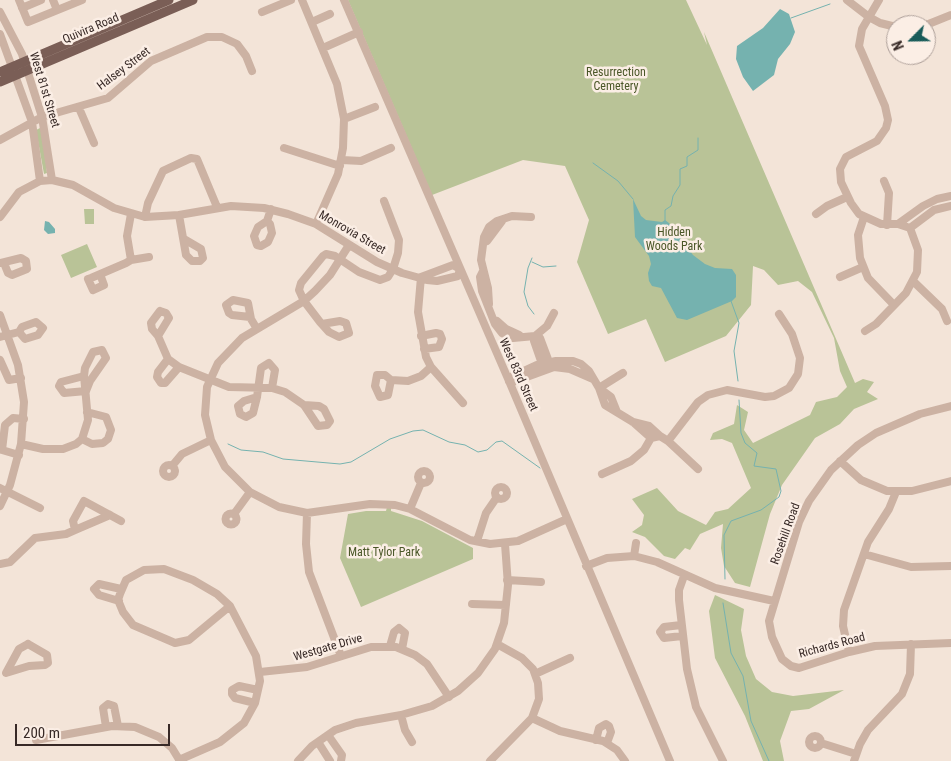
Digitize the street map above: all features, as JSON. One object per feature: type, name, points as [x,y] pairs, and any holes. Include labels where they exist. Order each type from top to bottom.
[{"type":"main road","name":"Quivira Road","points":[[0,82],[14,71],[169,0]]},
{"type":"main road","points":[[161,13],[162,10],[184,0]]},
{"type":"main road","name":"Quivira Road","points":[[25,66],[193,0]]},
{"type":"main road","name":"Quivira Road","points":[[0,72],[14,71]]},
{"type":"street","points":[[41,0],[20,4],[28,22],[82,0]]},
{"type":"street","points":[[53,0],[57,10]]},
{"type":"street","points":[[262,12],[291,0]]},
{"type":"street","points":[[302,0],[337,84],[344,119],[341,163],[334,189],[316,224]]},
{"type":"street","name":"West 83rd Street","points":[[344,0],[509,381],[670,761]]},
{"type":"street","points":[[847,0],[869,17],[886,24]]},
{"type":"street","points":[[879,0],[862,29],[859,46],[885,106],[888,120],[886,128],[877,141],[852,153],[842,163],[840,176],[847,197],[854,208],[864,216],[876,223],[898,224],[910,228]]},
{"type":"street","name":"West 81st Street","points":[[0,12],[25,66],[42,117],[52,180]]},
{"type":"street","points":[[312,22],[330,14]]},
{"type":"street","points":[[936,21],[951,15]]},
{"type":"street","points":[[323,48],[359,32]]},
{"type":"street","name":"West 81st Street","points":[[0,34],[32,122],[40,181]]},
{"type":"street","name":"Halsey Street","points":[[0,140],[42,117],[79,108],[108,98],[151,61],[207,37],[222,36],[237,44],[246,56],[252,71]]},
{"type":"street","points":[[344,119],[375,107]]},
{"type":"street","points":[[79,108],[94,143]]},
{"type":"street","points":[[284,148],[341,163],[361,161],[392,148]]},
{"type":"street","points":[[145,217],[148,203],[163,171],[191,158],[197,159],[217,207]]},
{"type":"street","name":"Monrovia Street","points":[[0,217],[20,192],[40,181],[52,180],[73,186],[114,208],[145,217],[179,215],[217,207],[245,206],[271,209],[316,224],[348,245],[393,269],[427,280],[448,280],[458,276],[460,269]]},
{"type":"street","points":[[884,181],[889,193],[887,224]]},
{"type":"street","points":[[898,224],[923,206],[951,196]]},
{"type":"street","points":[[816,214],[827,206],[847,197]]},
{"type":"street","name":"Monrovia Street","points":[[384,200],[398,240],[398,253],[393,269]]},
{"type":"street","points":[[910,228],[934,210],[951,206]]},
{"type":"street","points":[[267,221],[271,209]]},
{"type":"street","points":[[130,214],[126,236],[131,260]]},
{"type":"street","points":[[179,215],[184,239]]},
{"type":"street","points":[[531,217],[512,216],[502,221],[484,244],[481,260],[482,271],[488,288],[489,304],[494,318],[506,329],[523,336],[540,338],[546,365]]},
{"type":"street","points":[[864,216],[858,245],[863,267],[875,286],[894,305]]},
{"type":"street","points":[[864,331],[876,324],[914,281],[919,255],[910,228]]},
{"type":"street","points":[[348,245],[341,260],[323,283],[304,301],[257,329],[226,353],[210,380],[205,403],[211,440],[225,467],[250,492],[279,507],[307,513],[376,504],[410,509],[463,537],[490,544],[505,544],[518,541],[567,519]]},
{"type":"street","points":[[322,324],[304,301],[300,286],[323,256],[330,255],[359,272],[380,280],[388,277],[393,269]]},
{"type":"street","points":[[100,274],[131,260],[149,257]]},
{"type":"street","points":[[460,269],[453,265],[421,277],[418,312],[424,349],[431,368],[463,403]]},
{"type":"street","points":[[840,277],[863,267]]},
{"type":"street","points":[[914,281],[942,309],[947,321]]},
{"type":"street","points":[[535,336],[548,326],[554,313]]},
{"type":"street","points":[[668,441],[698,402],[716,392],[734,391],[758,396],[774,396],[789,388],[798,374],[800,366],[799,350],[788,327],[779,314]]},
{"type":"street","points":[[0,315],[3,335],[21,378],[24,419],[19,455],[4,490],[0,506]]},
{"type":"street","points":[[250,317],[257,329]]},
{"type":"street","points":[[3,335],[19,332]]},
{"type":"street","points":[[421,336],[436,333],[440,334],[442,339],[439,347],[424,349]]},
{"type":"street","points":[[158,336],[168,359],[179,367],[228,387],[272,388],[291,395],[304,404]]},
{"type":"street","points":[[21,444],[43,449],[63,449],[82,439],[87,425],[88,412],[84,376],[88,359],[98,349],[102,350],[106,358],[90,381],[86,391]]},
{"type":"street","points":[[168,359],[156,377],[161,383],[165,383],[179,367]]},
{"type":"street","points":[[0,360],[9,380]]},
{"type":"street","points":[[257,397],[261,368],[268,363],[275,370],[272,388]]},
{"type":"street","points":[[509,381],[513,382],[546,365],[570,368],[592,379],[599,388],[611,397],[616,412],[633,422],[651,438]]},
{"type":"street","points":[[391,380],[414,379],[431,368]]},
{"type":"street","points":[[599,388],[623,373]]},
{"type":"street","points":[[84,376],[61,382],[59,386],[64,393],[86,391]]},
{"type":"street","points":[[0,384],[21,378]]},
{"type":"street","name":"Rosehill Road","points":[[774,601],[799,522],[819,486],[840,461],[858,445],[893,425],[951,406]]},
{"type":"street","points":[[82,439],[92,444],[103,443],[108,439],[111,430],[106,416],[88,412]]},
{"type":"street","points":[[19,455],[2,450],[5,425],[13,418],[24,419]]},
{"type":"street","points":[[633,422],[649,426],[698,469]]},
{"type":"street","points":[[602,474],[631,461],[644,450],[651,438],[660,436]]},
{"type":"street","points":[[172,466],[182,454],[211,440]]},
{"type":"street","points":[[840,461],[861,480],[872,486],[896,492],[912,491],[951,481]]},
{"type":"street","points":[[410,509],[421,483]]},
{"type":"street","points":[[4,490],[40,508]]},
{"type":"street","points":[[234,514],[250,492]]},
{"type":"street","points":[[849,652],[843,617],[868,542],[890,510],[896,492]]},
{"type":"street","points":[[477,542],[486,513],[497,497]]},
{"type":"street","points":[[75,530],[73,521],[84,501],[121,521]]},
{"type":"street","points":[[307,513],[306,544],[309,572],[341,656]]},
{"type":"street","points":[[0,564],[11,562],[35,538],[75,530],[110,515]]},
{"type":"street","points":[[634,556],[636,543]]},
{"type":"street","points":[[298,761],[328,734],[356,723],[401,715],[432,706],[449,697],[478,673],[497,644],[506,605],[508,580],[505,544]]},
{"type":"street","points":[[864,554],[911,567],[951,566]]},
{"type":"street","points":[[586,566],[607,558],[634,556],[657,562],[684,576],[715,588],[774,601]]},
{"type":"street","points":[[36,740],[106,727],[135,727],[152,732],[167,742],[179,761],[231,735],[244,723],[255,703],[260,672],[253,647],[230,606],[205,586],[164,569],[144,570],[129,577],[121,589],[119,600],[126,617],[133,625],[175,643],[189,640],[230,606]]},
{"type":"street","points":[[684,576],[679,590],[682,636],[687,669],[696,707],[723,761]]},
{"type":"street","points":[[508,580],[541,582]]},
{"type":"street","points":[[119,600],[99,595],[94,589],[99,584],[121,589]]},
{"type":"street","name":"Richards Road","points":[[774,601],[770,627],[782,659],[791,666],[805,668],[849,652],[876,646],[951,644]]},
{"type":"street","points":[[472,604],[506,605]]},
{"type":"street","points":[[681,625],[664,627],[660,632],[664,638],[682,636]]},
{"type":"street","points":[[390,646],[394,632],[400,628],[405,633],[402,649]]},
{"type":"street","points":[[32,644],[48,659],[45,665],[29,666],[3,676],[22,645],[32,644]]},
{"type":"street","points":[[490,761],[532,718],[539,699],[535,674],[522,658],[497,644]]},
{"type":"street","points":[[821,743],[855,757],[868,730],[902,694],[910,674],[911,644]]},
{"type":"street","name":"Westgate Drive","points":[[260,672],[301,669],[371,647],[390,646],[402,649],[427,664],[449,697]]},
{"type":"street","points":[[535,674],[570,658]]},
{"type":"street","points":[[255,703],[235,698],[232,690],[239,686],[258,690]]},
{"type":"street","points":[[106,727],[103,708],[108,704],[114,706],[118,726]]},
{"type":"street","points":[[401,715],[404,730],[412,742]]},
{"type":"street","points":[[532,718],[560,732],[607,743],[617,750],[625,761]]},
{"type":"street","points":[[596,740],[599,728],[606,724],[610,726],[611,732],[607,743]]},
{"type":"street","points":[[328,734],[342,756],[341,761]]},
{"type":"street","points":[[318,742],[330,761]]},
{"type":"green space","points":[[348,0],[686,0],[707,45],[704,32],[855,383],[863,379],[874,382],[867,392],[878,399],[854,409],[840,424],[815,438],[782,485],[770,514],[750,587],[735,583],[724,566],[721,548],[723,524],[700,534],[690,550],[685,548],[675,559],[664,556],[645,537],[632,532],[642,525],[644,515],[632,499],[657,488],[678,511],[706,525],[715,512],[728,509],[751,488],[732,443],[722,439],[710,440],[713,433],[734,424],[737,405],[748,412],[744,430],[753,443],[810,415],[816,402],[837,397],[847,387],[840,371],[834,338],[812,292],[798,281],[778,285],[764,270],[753,266],[751,305],[726,336],[665,362],[646,319],[608,334],[577,262],[589,220],[565,166],[523,160],[432,195]]},
{"type":"green space","points":[[42,127],[47,173],[44,174],[36,130]]},
{"type":"green space","points":[[84,209],[94,209],[94,224],[85,224]]},
{"type":"green space","points":[[87,244],[97,267],[71,278],[61,255]]},
{"type":"green space","name":"Matt Tylor Park","points":[[387,507],[391,508],[391,511],[422,521],[473,548],[473,559],[361,607],[340,558],[348,514],[366,511],[386,511]]},
{"type":"green space","points":[[715,595],[744,609],[741,630],[746,656],[756,679],[772,692],[793,696],[844,690],[809,709],[791,711],[780,741],[784,761],[763,761],[745,716],[715,658],[709,611]]},
{"type":"water","points":[[780,9],[789,14],[795,32],[790,44],[778,59],[774,75],[753,91],[743,77],[736,59],[737,46],[763,28]]},
{"type":"water","points":[[633,199],[641,216],[646,220],[662,222],[665,220],[669,223],[693,255],[705,264],[715,268],[732,269],[736,275],[736,297],[732,301],[687,320],[677,318],[661,288],[652,286],[649,281],[648,273],[651,264],[649,256],[635,237]]},
{"type":"water","points":[[45,221],[49,222],[55,229],[55,233],[48,234],[44,230]]},
{"type":"waterway","points":[[791,18],[830,4]]},
{"type":"waterway","points":[[665,221],[665,210],[671,206],[673,196],[680,185],[680,169],[687,166],[687,157],[698,150],[698,138]]},
{"type":"waterway","points":[[593,163],[618,181],[633,199]]},
{"type":"waterway","points":[[532,258],[528,268],[524,292],[528,306],[534,314]]},
{"type":"waterway","points":[[532,262],[543,267],[556,266]]},
{"type":"waterway","points":[[731,301],[739,323],[734,351],[738,381]]},
{"type":"waterway","points":[[725,579],[724,535],[731,521],[761,510],[779,497],[781,491],[776,469],[754,466],[757,453],[745,443],[741,433],[739,400]]},
{"type":"waterway","points":[[228,444],[241,450],[263,452],[283,459],[340,464],[351,462],[390,439],[413,431],[423,430],[449,442],[465,445],[478,452],[487,450],[496,442],[502,441],[540,468]]},
{"type":"waterway","points":[[723,603],[731,653],[743,676],[751,721],[769,761]]},
{"type":"park label","name":"Resurrection Cemetery","points":[[616,80]]},
{"type":"park label","name":"Hidden Woods Park","points":[[674,240]]}]
